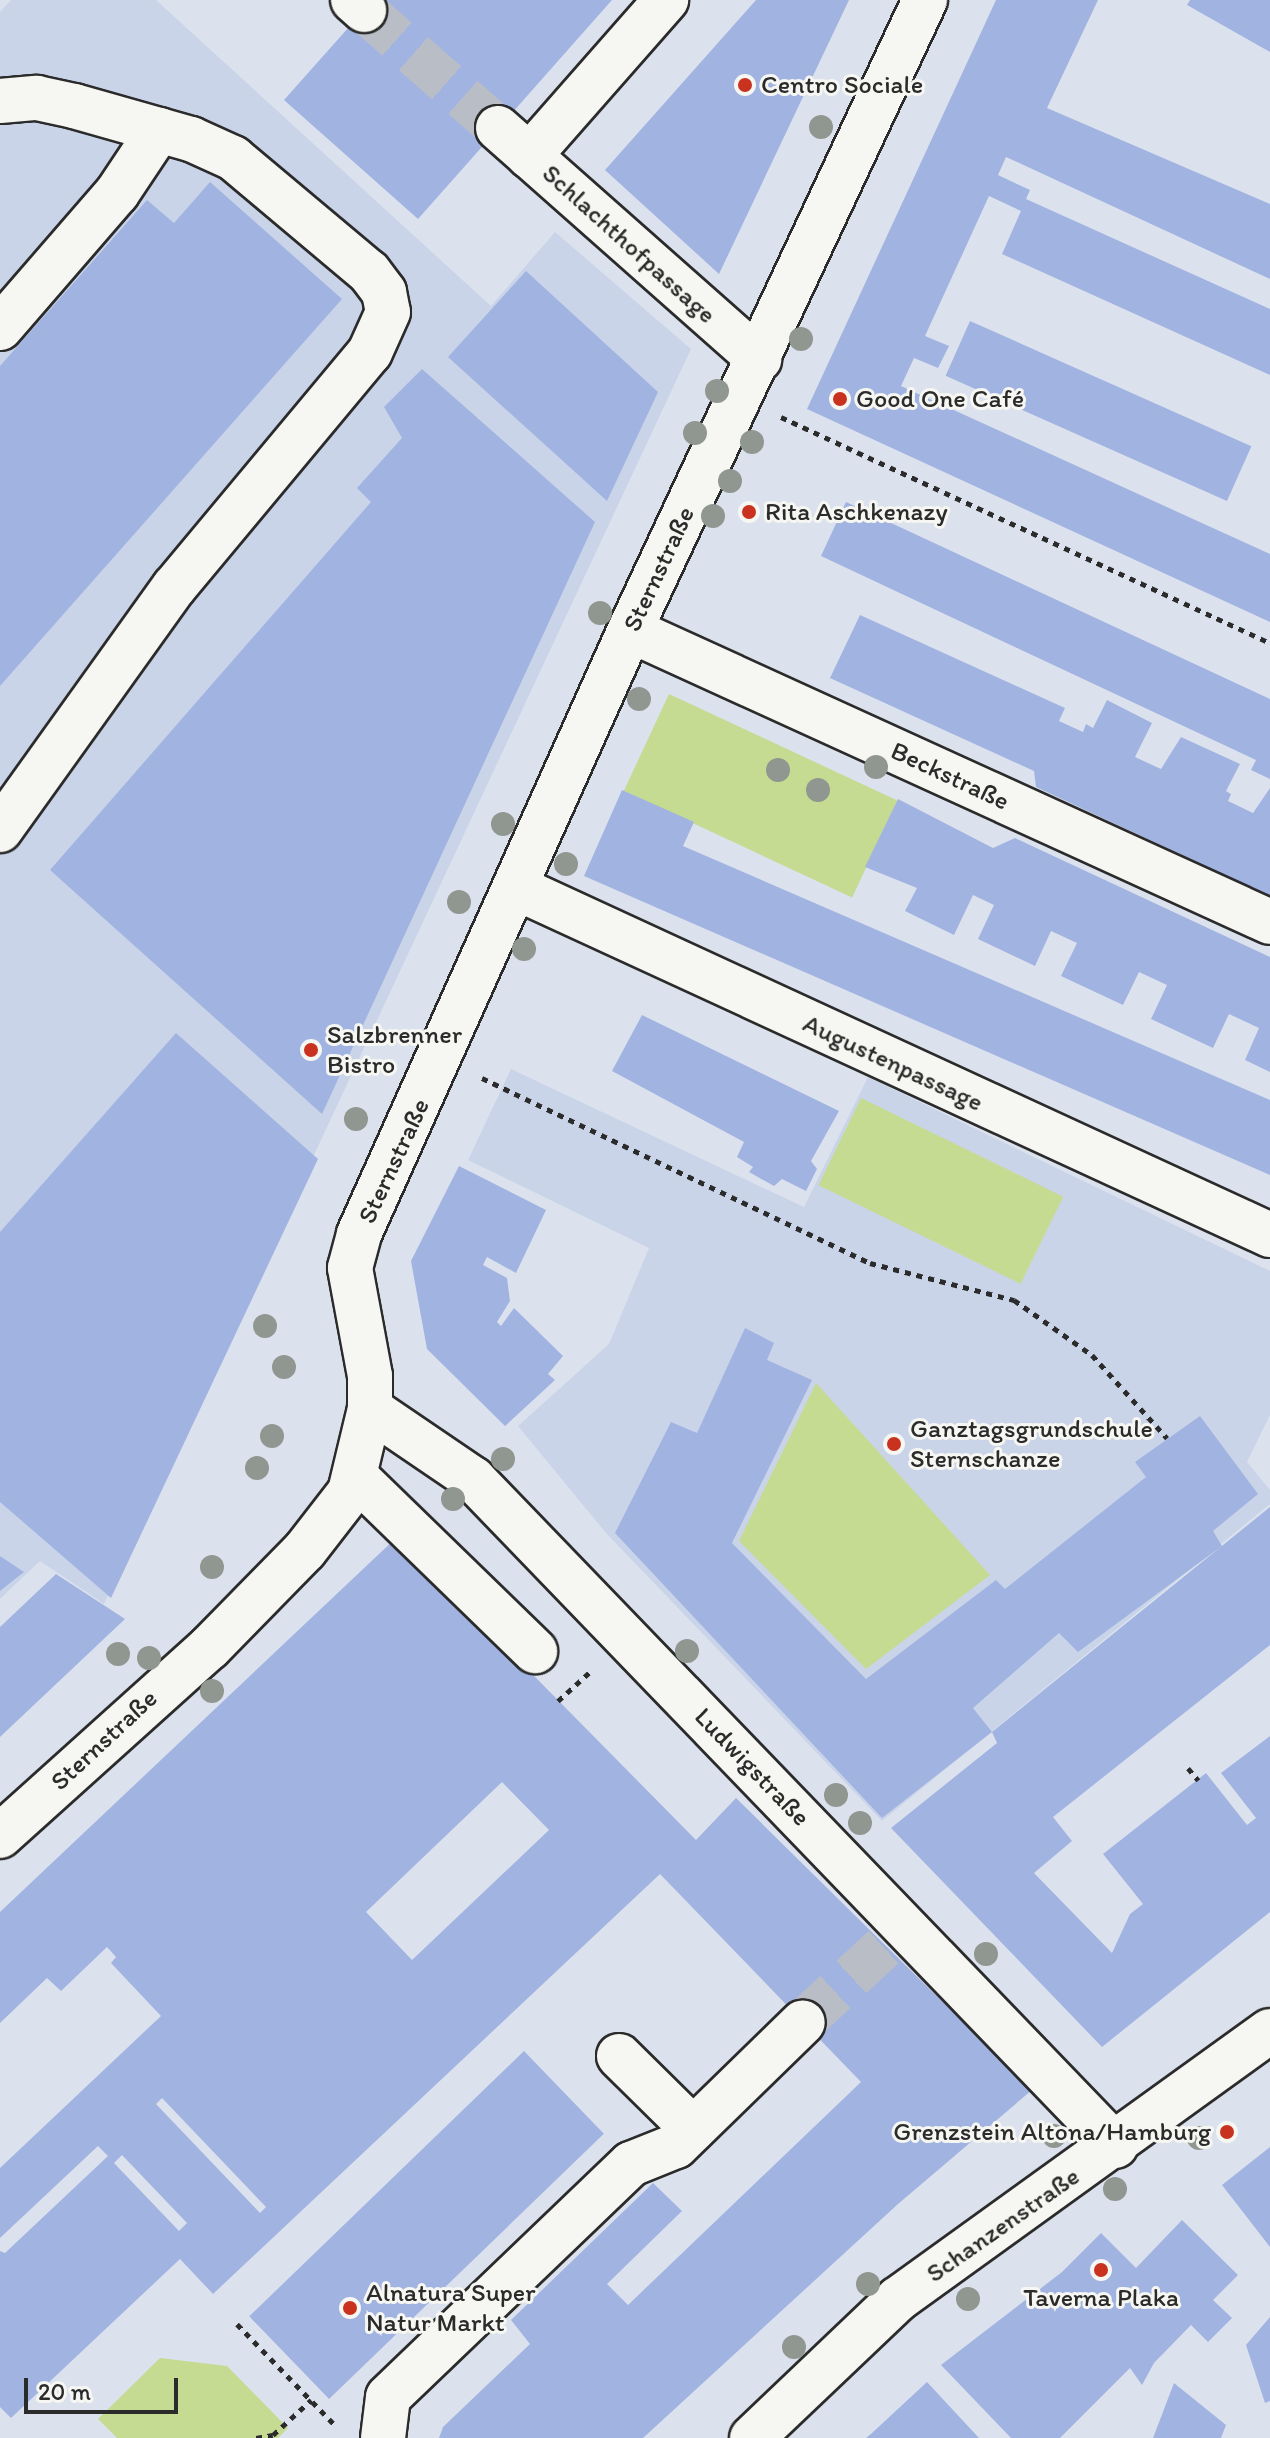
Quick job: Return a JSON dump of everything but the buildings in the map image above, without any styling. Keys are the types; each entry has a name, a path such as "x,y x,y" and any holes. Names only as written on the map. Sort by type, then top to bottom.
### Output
{"street":[{"name":"Schlachthofpassage","path":"666,0 514,142 759,359"},
{"name":"Sternstraße","path":"0,1836 209,1648 315,1539 356,1477 370,1409 370,1376 350,1268 352,1252 441,1059 630,630 925,0"},
{"path":"0,101 37,98 159,130 233,158 265,179 369,272 384,292 385,321 370,352 174,587 0,830"},
{"path":"0,328 117,193 159,130"},
{"name":"Beckstraße","path":"630,630 1270,922"},
{"name":"Augustenpassage","path":"517,888 1270,1235"},
{"name":"Ludwigstraße","path":"370,1409 473,1479 896,1934 1116,2146"},
{"path":"356,1477 535,1651"},
{"path":"383,2438 388,2397 631,2164 676,2146 803,2022"},
{"name":"Schanzenstraße","path":"752,2438 898,2299 1116,2146 1270,2031"},
{"path":"619,2056 693,2129"}],"path":[{"path":"740,398 1270,643"},
{"path":"441,1059 870,1263 1014,1300 1092,1355 1167,1438"},
{"path":"1188,1768 1198,1780"},
{"path":"237,2324 338,2429"},
{"path":"256,2438 273,2435 311,2400"}],"shaded area":[{"path":"11,0 156,0 491,306 555,232 691,349 104,1604 40,1561 0,1599 0,12"},
{"name":"Ganztagsgrundschule Sternschanze","path":"511,1069 804,1207 868,1077 1270,1271 1270,1415 1247,1462 1270,1490 1270,1504 882,1821 606,1533 518,1426 609,1344 649,1248 468,1160"}],"green space":[{"path":"669,694 897,800 852,897 624,791"},
{"path":"861,1098 1063,1197 1021,1284 818,1185"},
{"path":"816,1383 990,1575 866,1669 739,1541"},
{"path":"160,2358 227,2366 288,2428 278,2438 117,2438 98,2419"}],"tunnel":[{"path":"364,10 498,128"},
{"path":"803,2022 887,1944"}],"place":[{"name":"Centro Sociale","path":"745,85"},
{"name":"Good One Café","path":"840,399"},
{"name":"Rita Aschkenazy","path":"749,512"},
{"name":"Salzbrenner Bistro","path":"311,1050"},
{"name":"Ganztagsgrundschule Sternschanze","path":"894,1444"},
{"name":"Grenzstein Altona/Hamburg","path":"1227,2132"},
{"name":"Taverna Plaka","path":"1101,2270"},
{"name":"Alnatura Super Natur Markt","path":"350,2308"}]}
